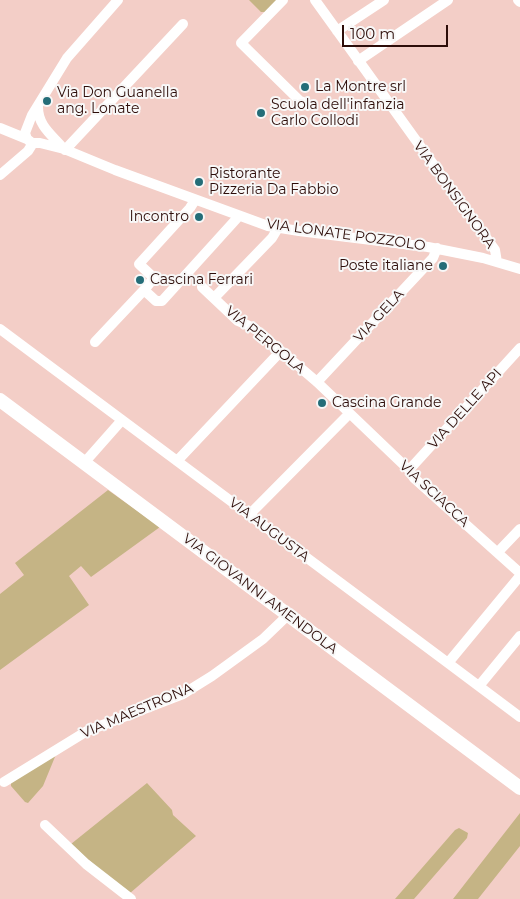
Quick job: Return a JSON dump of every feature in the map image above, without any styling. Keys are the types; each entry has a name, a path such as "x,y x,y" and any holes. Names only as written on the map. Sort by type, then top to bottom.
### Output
{"main road":[{"name":"VIA GIOVANNI AMENDOLA","path":"0,400 520,788"}],"street":[{"path":"33,142 25,133 32,115 70,53 118,0"},
{"path":"282,0 241,43 299,100 306,103"},
{"name":"VIA BONSIGNORA","path":"314,0 495,250 497,262"},
{"path":"337,32 384,0"},
{"path":"358,61 448,0"},
{"path":"0,127 28,127 34,123 43,127 65,150 183,24"},
{"path":"0,175 28,151 33,142 45,138 38,115 38,107"},
{"name":"VIA LONATE POZZOLO","path":"0,127 33,142 65,150 195,200 278,228 437,248 520,269"},
{"path":"95,342 154,278 139,264 190,208 195,200"},
{"path":"144,290 156,301 160,302 239,216"},
{"path":"214,298 272,238 278,228"},
{"name":"VIA GELA","path":"317,382 433,258 437,248"},
{"name":"VIA PERGOLA","path":"202,287 238,321 254,328 317,382 349,414"},
{"name":"VIA AUGUSTA","path":"0,329 520,717"},
{"name":"VIA DELLE API","path":"409,470 520,348"},
{"path":"177,461 280,352"},
{"path":"249,515 349,414"},
{"name":"VIA SCIACCA","path":"349,414 409,470 414,478 498,552 520,574"},
{"path":"84,463 122,420"},
{"path":"498,552 520,530"},
{"path":"448,663 520,574"},
{"name":"VIA MAESTRONA","path":"4,782 87,731 180,696 263,640 288,615"},
{"path":"479,686 520,636"},
{"path":"45,825 86,864 131,899"}],"shaded area":[{"path":"249,0 278,0 267,12 261,12"},
{"path":"108,490 160,527 91,577 81,566 69,576 89,605 0,670 0,594 24,575 15,563"},
{"path":"57,752 43,786 28,803 25,802 11,786 11,783"},
{"path":"147,783 172,810 173,815 196,836 129,894 115,884 71,844"},
{"path":"520,813 520,846 478,899 453,899"},
{"path":"459,828 468,833 467,838 414,899 395,899 455,830"}],"place":[{"name":"La Montre srl","path":"305,87"},
{"name":"Via Don Guanella ang. Lonate","path":"47,101"},
{"name":"Scuola dell'infanzia Carlo Collodi","path":"261,113"},
{"name":"Ristorante Pizzeria Da Fabbio","path":"199,182"},
{"name":"Incontro","path":"199,217"},
{"name":"Poste italiane","path":"443,266"},
{"name":"Cascina Ferrari","path":"140,280"},
{"name":"Cascina Grande","path":"322,403"}]}
